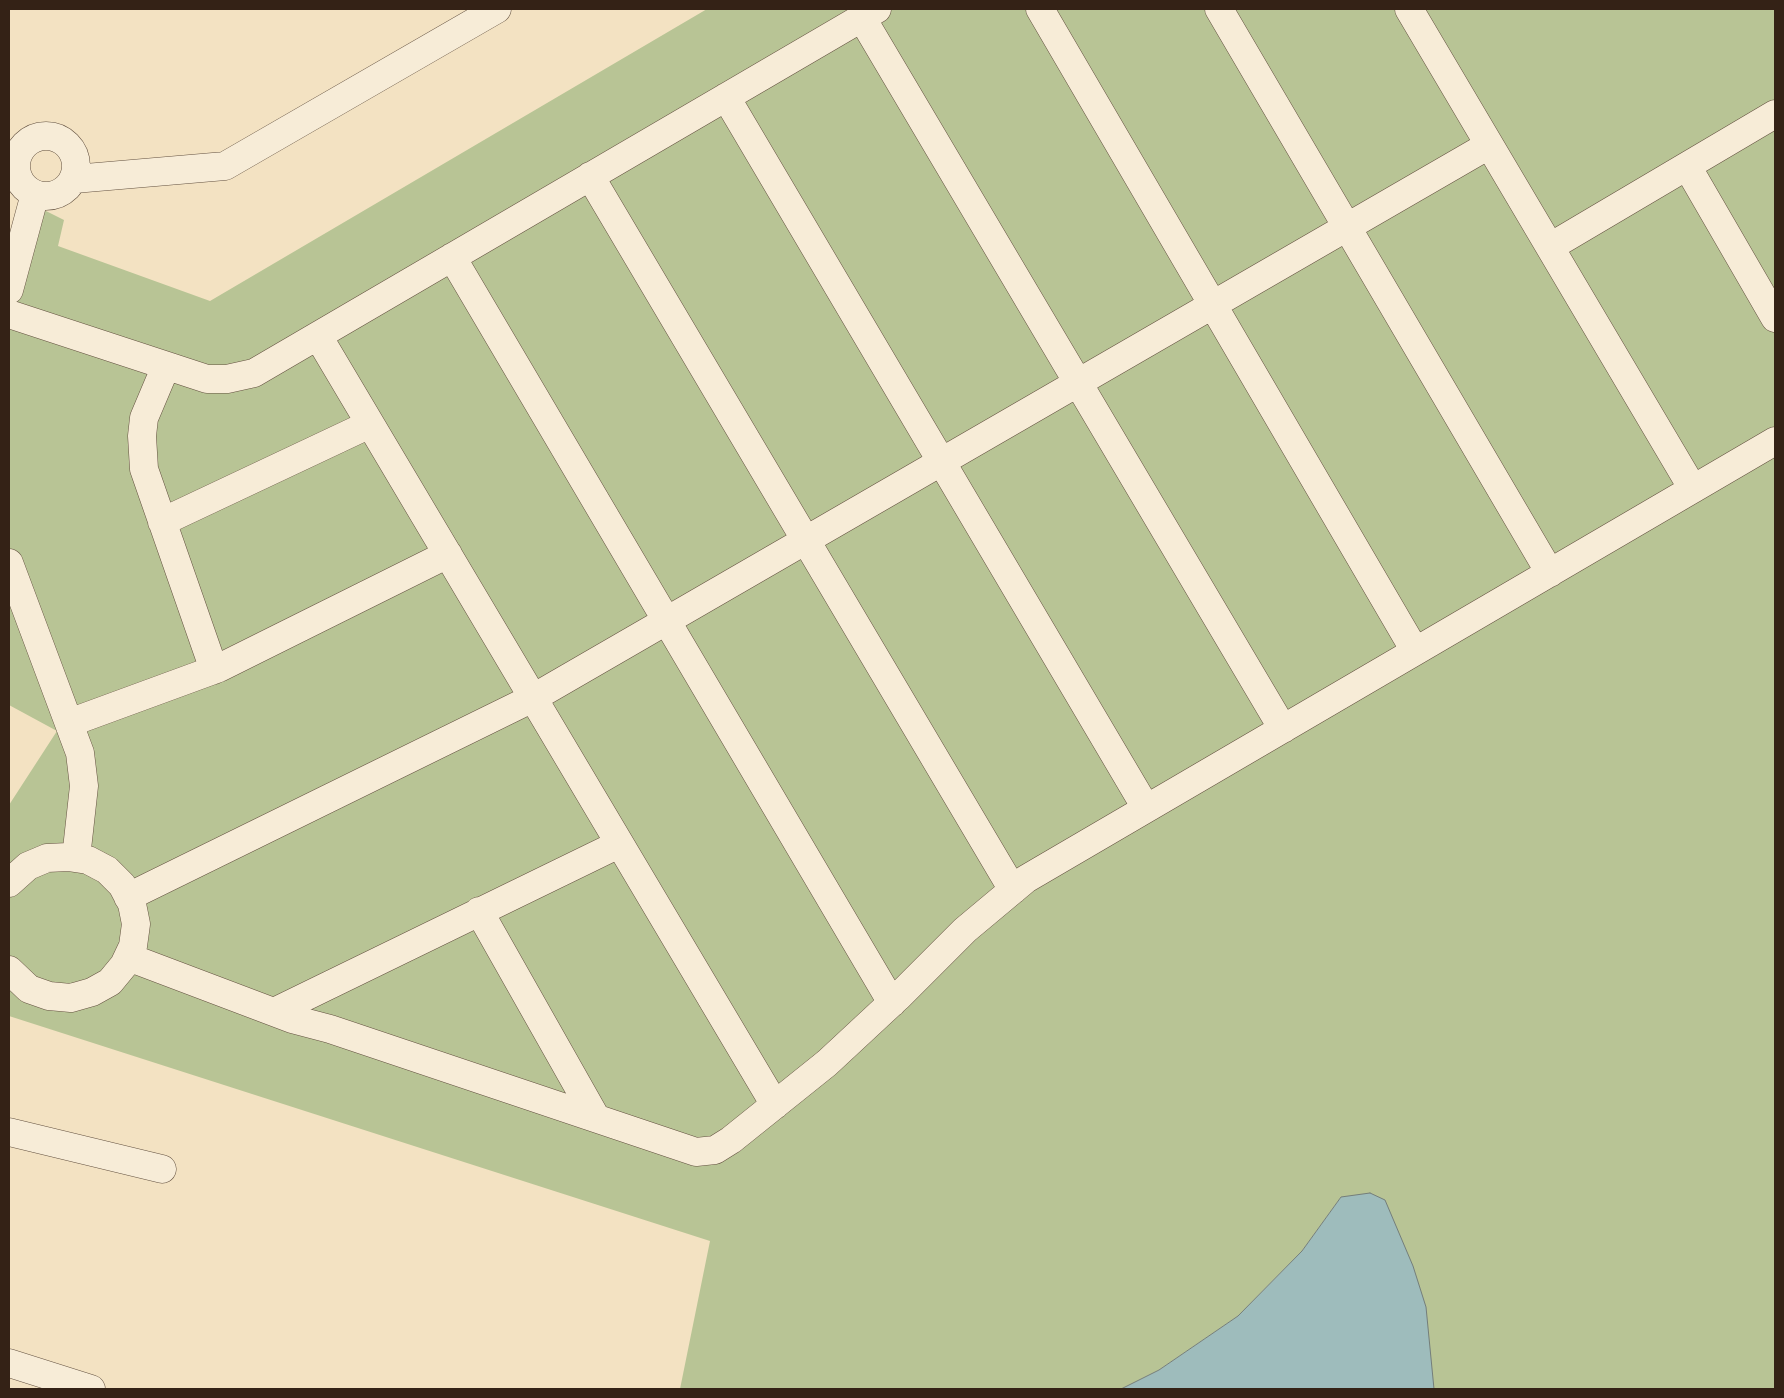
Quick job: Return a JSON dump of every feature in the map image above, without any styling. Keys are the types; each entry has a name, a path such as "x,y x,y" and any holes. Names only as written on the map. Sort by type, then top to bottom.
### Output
{"street":[{"path":"74,178 225,166 497,9"},
{"path":"1040,9 1415,651"},
{"path":"1218,9 1550,573"},
{"path":"1409,9 1693,489"},
{"path":"9,314 207,380 227,380 254,373 870,13 1078,383 1283,729"},
{"path":"726,97 1146,808"},
{"path":"1550,247 1775,114"},
{"path":"35,137 55,137 64,142 73,154 76,169 74,178 68,187 60,193 50,196 35,194 23,187 12,165 20,149 27,142 35,137"},
{"path":"128,897 533,698 1488,145"},
{"path":"1686,166 1775,318"},
{"path":"590,176 1012,890"},
{"path":"9,290 35,194"},
{"path":"452,257 892,1003"},
{"path":"318,336 774,1105"},
{"path":"166,366 144,418 142,436 144,469 214,670"},
{"path":"162,522 370,424"},
{"path":"128,957 274,1012 696,1152 715,1150 827,1063 892,1003 965,930 1026,879 1775,441"},
{"path":"69,723 214,670 448,554"},
{"path":"9,563 80,753 84,776 76,858"},
{"path":"274,1012 619,844"},
{"path":"9,883 28,866 47,858 88,860 107,870 122,885 128,897 136,924 133,946 124,965 110,982 92,992 71,998 49,996 29,989 9,970"},
{"path":"479,911 596,1118"},
{"path":"9,1132 162,1169"},
{"path":"9,1363 92,1389"}],"green space":[{"path":"707,9 1775,9 1775,1389 1434,1389 1341,1197 1302,1251 1238,1316 1159,1370 1121,1389 680,1389 710,1241 9,1016 9,805 57,731 9,705 9,321 38,207 64,220 58,246 210,301"}],"water":[{"path":"1370,1193 1385,1200 1413,1266 1426,1307 1434,1389 1121,1389 1159,1370 1238,1316 1302,1251 1341,1197"}]}
